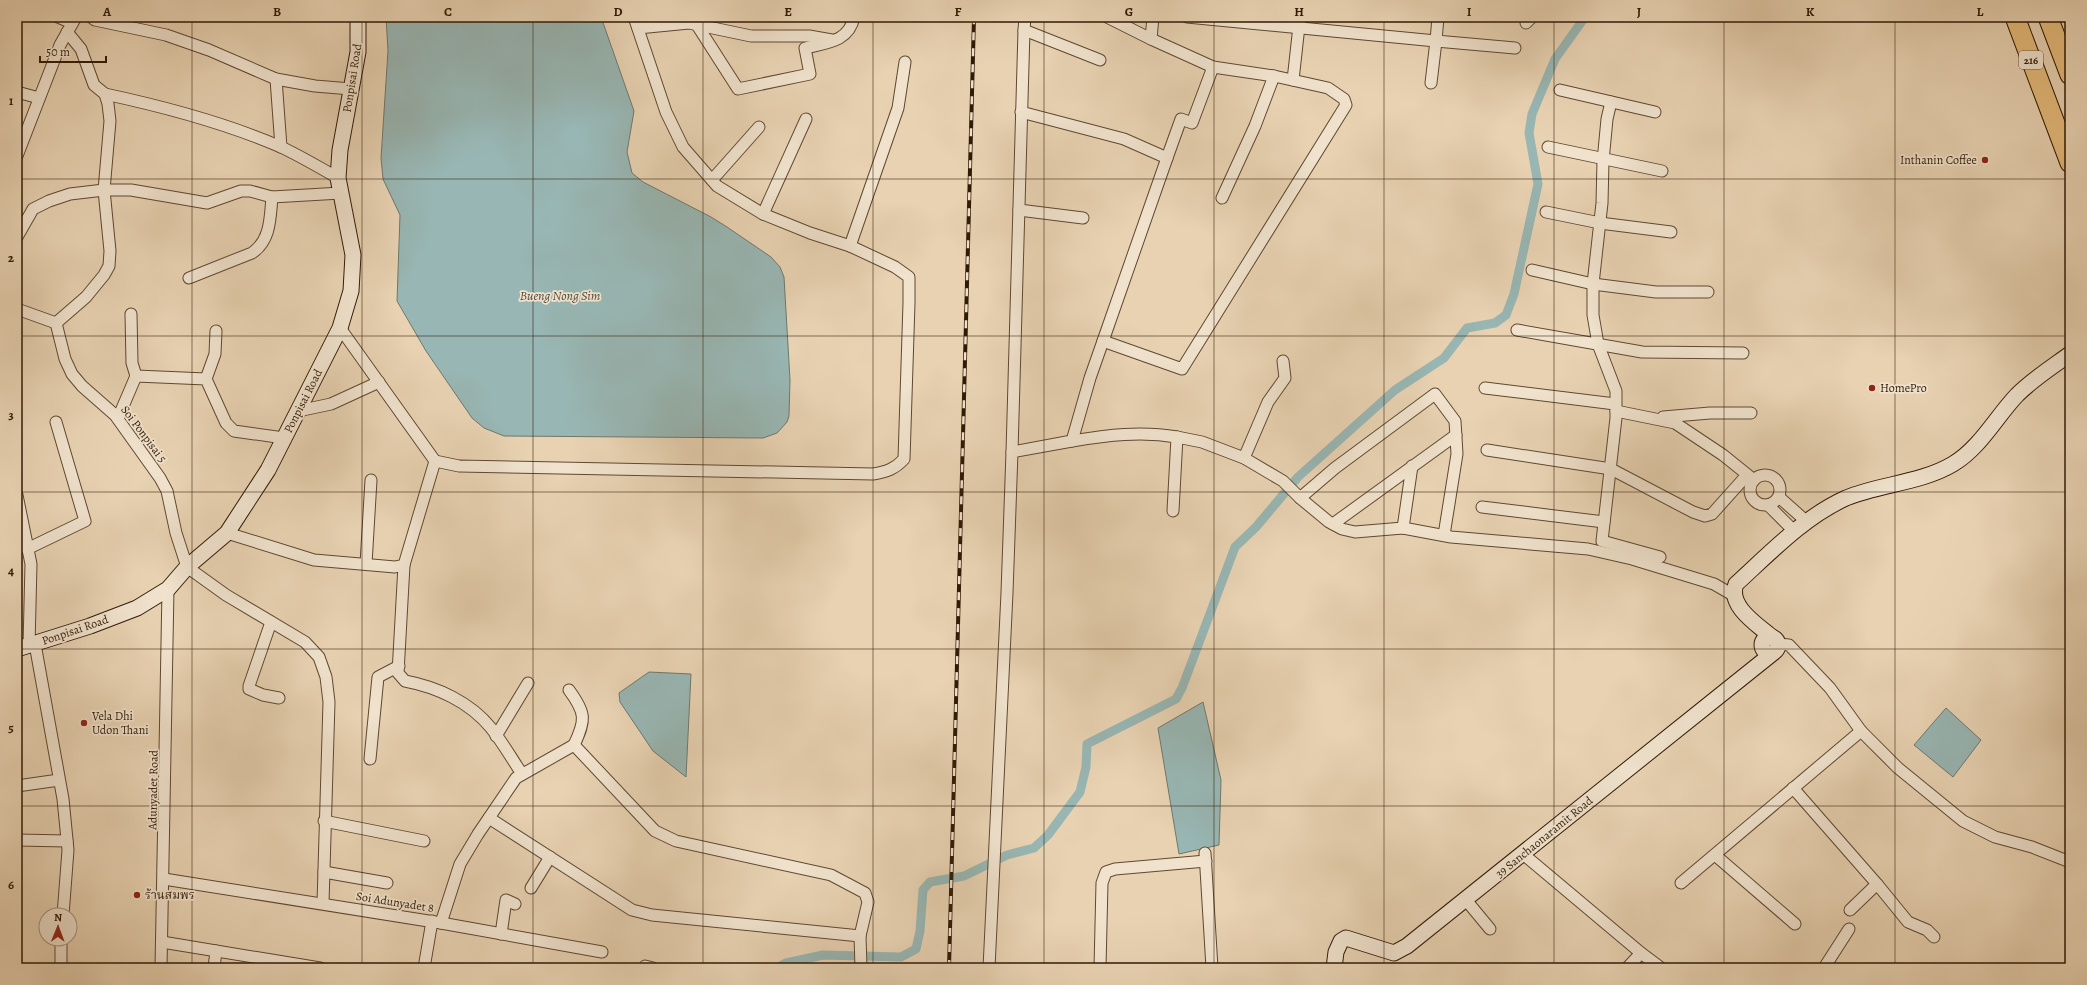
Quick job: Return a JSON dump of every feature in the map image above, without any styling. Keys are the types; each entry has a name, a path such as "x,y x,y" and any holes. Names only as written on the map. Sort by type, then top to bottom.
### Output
{"highway":[{"name":"216","path":"2015,17 2070,163"},
{"name":"216","path":"2048,17 2070,75"}],"main road":[{"name":"Ponpisai Road","path":"27,646 137,608 168,589 187,567 227,533 268,470 340,328 351,291 353,255 338,178 340,150 358,52 358,17"},
{"path":"1770,645 1756,624 1736,603 1733,595 1736,584 1795,532 1822,511 1847,498 1890,484 1925,476 1954,463 1981,439 2018,394 2070,354"},
{"name":"39 Sanchaonaramit Road","path":"1334,968 1336,952 1341,941 1346,938 1394,953 1407,946 1758,666 1770,645"}],"street":[{"path":"58,17 72,24 94,85 104,94 144,103 243,133 281,147 338,178"},
{"path":"91,17 95,20 166,34 209,50 276,79 315,86 351,89"},
{"path":"340,328 435,462 475,466 865,474 886,473 898,466 904,459 910,303 908,277 895,267 850,246 810,233 762,214 717,186 683,147 666,112 634,17"},
{"path":"693,22 738,89 810,74 805,48 837,41 848,32 853,25 854,17"},
{"path":"989,968 992,880 996,845 1012,452 1025,17"},
{"path":"1103,341 1182,369 1346,105 1344,99 1328,88 1274,76 1213,67 1107,17"},
{"path":"1151,39 1153,17"},
{"path":"1187,17 1300,22 1436,41 1515,48"},
{"path":"1431,83 1438,17"},
{"path":"638,28 693,22 750,36 809,36 837,41"},
{"path":"1293,80 1300,22"},
{"path":"17,156 39,98 72,24"},
{"path":"1024,30 1100,60"},
{"path":"850,246 898,108 905,62"},
{"path":"1072,441 1090,378 1181,119 1192,123 1213,67"},
{"path":"1222,198 1255,126 1274,76"},
{"path":"276,79 281,147"},
{"path":"1560,90 1655,112"},
{"path":"17,92 39,98"},
{"path":"17,309 56,323 86,297 104,275 109,266 110,251 104,190 110,121 104,94"},
{"path":"1611,102 1607,119 1603,158 1600,223 1593,284 1593,315 1598,344 1616,391 1611,469 1602,541 1660,557"},
{"path":"1022,112 1124,139 1167,158"},
{"path":"762,214 806,119"},
{"path":"712,180 758,127"},
{"path":"1548,147 1662,171"},
{"path":"17,237 33,209 49,201 70,194 104,190 131,190 207,203 241,191 250,190 272,197 341,194"},
{"path":"189,278 252,253 259,248 265,240 268,231 272,197"},
{"path":"1019,210 1083,218"},
{"path":"1546,212 1600,223 1671,232"},
{"path":"1532,270 1593,284 1656,292 1708,292"},
{"path":"118,418 136,376 132,364 131,314"},
{"name":"Soi Ponpisai 5","path":"56,323 65,359 72,374 82,386 118,418 160,478 166,491 176,533 187,567"},
{"path":"1517,330 1642,352 1743,354"},
{"path":"216,331 215,354 206,379 226,423 234,431 284,438"},
{"path":"1244,458 1268,402 1285,378 1283,362"},
{"path":"136,376 206,379"},
{"path":"298,411 330,404 379,382"},
{"path":"1485,388 1616,408 1675,423 1723,455 1750,477"},
{"path":"1298,496 1436,394 1455,421 1456,435 1457,454 1444,535"},
{"path":"1652,418 1710,413 1751,413"},
{"path":"27,549 85,521 56,422"},
{"path":"1012,452 1122,434 1158,434 1177,437 1202,442 1244,458 1287,484 1298,496 1333,524 1342,529 1355,532 1403,528 1444,535 1588,550 1632,559 1714,584 1733,595"},
{"path":"1333,524 1456,435"},
{"path":"1173,511 1177,437"},
{"path":"1487,450 1611,469 1693,512 1705,516 1712,514 1750,477 1766,475 1774,478 1779,485 1778,497 1768,505"},
{"path":"435,462 404,565 398,673 404,681 425,685 443,692 470,708 491,728 522,774"},
{"path":"1403,528 1412,466"},
{"path":"1750,477 1752,497 1759,504 1768,505 1795,532"},
{"path":"366,564 371,480"},
{"path":"17,495 31,564 27,646 60,780 67,841 63,907"},
{"path":"1778,497 1807,522"},
{"path":"1482,506 1604,522"},
{"path":"227,533 314,560 394,567 404,565"},
{"path":"187,567 226,595 305,642 319,657 326,677 329,702 322,903"},
{"name":"Adunyadet Road","path":"161,968 164,879 168,589"},
{"path":"271,622 249,689 257,693 279,698"},
{"path":"1770,645 1789,645 1830,688 1861,731 1898,768 1963,821 1995,837 2032,847 2070,862"},
{"path":"370,759 378,677 399,666"},
{"path":"496,736 528,683"},
{"path":"569,690 580,706 584,718 582,728 574,745 655,831 676,841 831,875 865,893 868,902 860,942 861,965"},
{"path":"1681,883 1861,731"},
{"name":"Soi Adunyadet 8","path":"164,879 436,922 460,864 516,778 574,745"},
{"path":"17,786 60,780"},
{"path":"1793,788 1878,884 1908,922 1923,928 1934,937"},
{"path":"489,818 632,910 652,915 860,942"},
{"path":"324,821 424,841"},
{"path":"17,840 67,841"},
{"path":"1524,854 1641,953 1661,968"},
{"path":"1714,855 1795,924"},
{"path":"531,888 550,857"},
{"path":"1100,968 1102,883 1106,872 1123,868 1206,857 1212,968"},
{"path":"324,872 387,883"},
{"path":"1850,910 1878,884"},
{"path":"501,934 506,900 515,904"},
{"path":"1466,900 1490,929"},
{"path":"424,968 436,922 602,952"},
{"path":"1824,968 1849,929"},
{"path":"162,942 320,968"},
{"path":"61,947 61,968"},
{"path":"214,968 216,951"},
{"path":"1626,968 1641,953"},
{"path":"645,968 645,966 653,968"}],"water":[{"name":"Bueng Nong Sim","path":"386,17 601,17 634,111 627,152 632,173 643,182 711,217 727,227 771,257 780,267 784,277 790,380 789,416 787,422 777,433 763,438 504,436 484,428 472,418 426,351 397,301 400,215 383,179 381,158 388,51"},
{"path":"649,672 691,674 686,777 653,751 620,702 619,693"},
{"path":"1203,702 1221,780 1219,845 1179,854 1158,728"},
{"path":"1946,708 1981,740 1953,777 1914,745"}],"waterway":[{"path":"777,968 786,963 823,955 901,957 916,949 920,931 923,890 930,882 964,876 1007,855 1034,848 1048,835 1080,792 1086,767 1087,744 1176,699 1182,688 1235,547 1256,527 1298,477 1395,390 1444,358 1467,328 1495,323 1506,315 1514,294 1538,184 1529,133 1532,114 1555,59 1585,17"}],"railway":[{"path":"949,968 974,17"}],"place":[{"name":"Inthanin Coffee","path":"1985,160"},
{"name":"HomePro","path":"1872,388"},
{"name":"Vela Dhi Udon Thani","path":"84,723"},
{"name":"ร้านสมพร","path":"137,895"}]}
